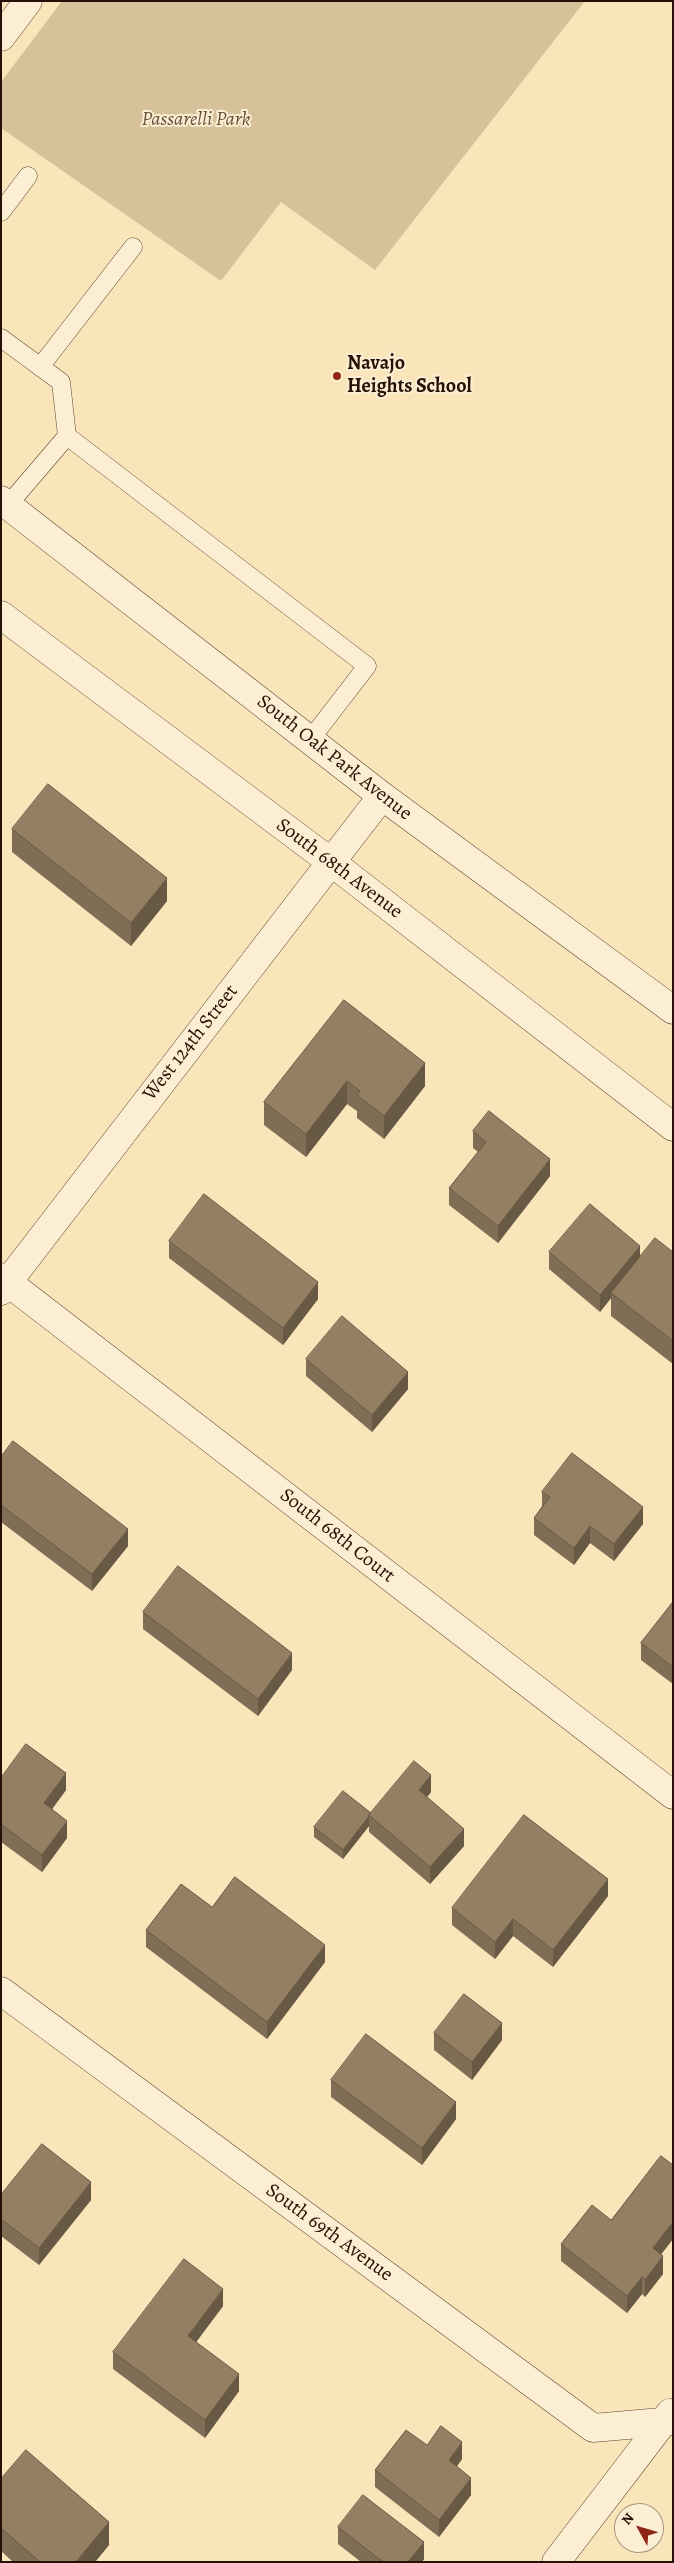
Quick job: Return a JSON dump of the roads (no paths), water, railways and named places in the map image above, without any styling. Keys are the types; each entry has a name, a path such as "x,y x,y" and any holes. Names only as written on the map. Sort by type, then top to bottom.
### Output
{"street":[{"path":"1,37 28,1"},
{"name":"South Oak Park Avenue","path":"4,502 382,796 673,1010"},
{"name":"South 68th Avenue","path":"1,615 331,862 673,1128"},
{"name":"West 124th Street","path":"4,1283 382,796"},
{"name":"South 68th Court","path":"4,1283 673,1795"},
{"name":"South 69th Avenue","path":"1,1991 593,2428 670,2418"},
{"path":"556,2562 670,2418"}],"lane":[{"path":"1,212 28,176"},
{"path":"40,367 133,247"},
{"path":"1,338 60,382 67,436 367,666 310,740"},
{"path":"4,502 67,436"}],"place":[{"name":"Navajo Heights School","path":"337,376"}],"park label":[{"name":"Passarelli Park","path":"196,120"}]}
